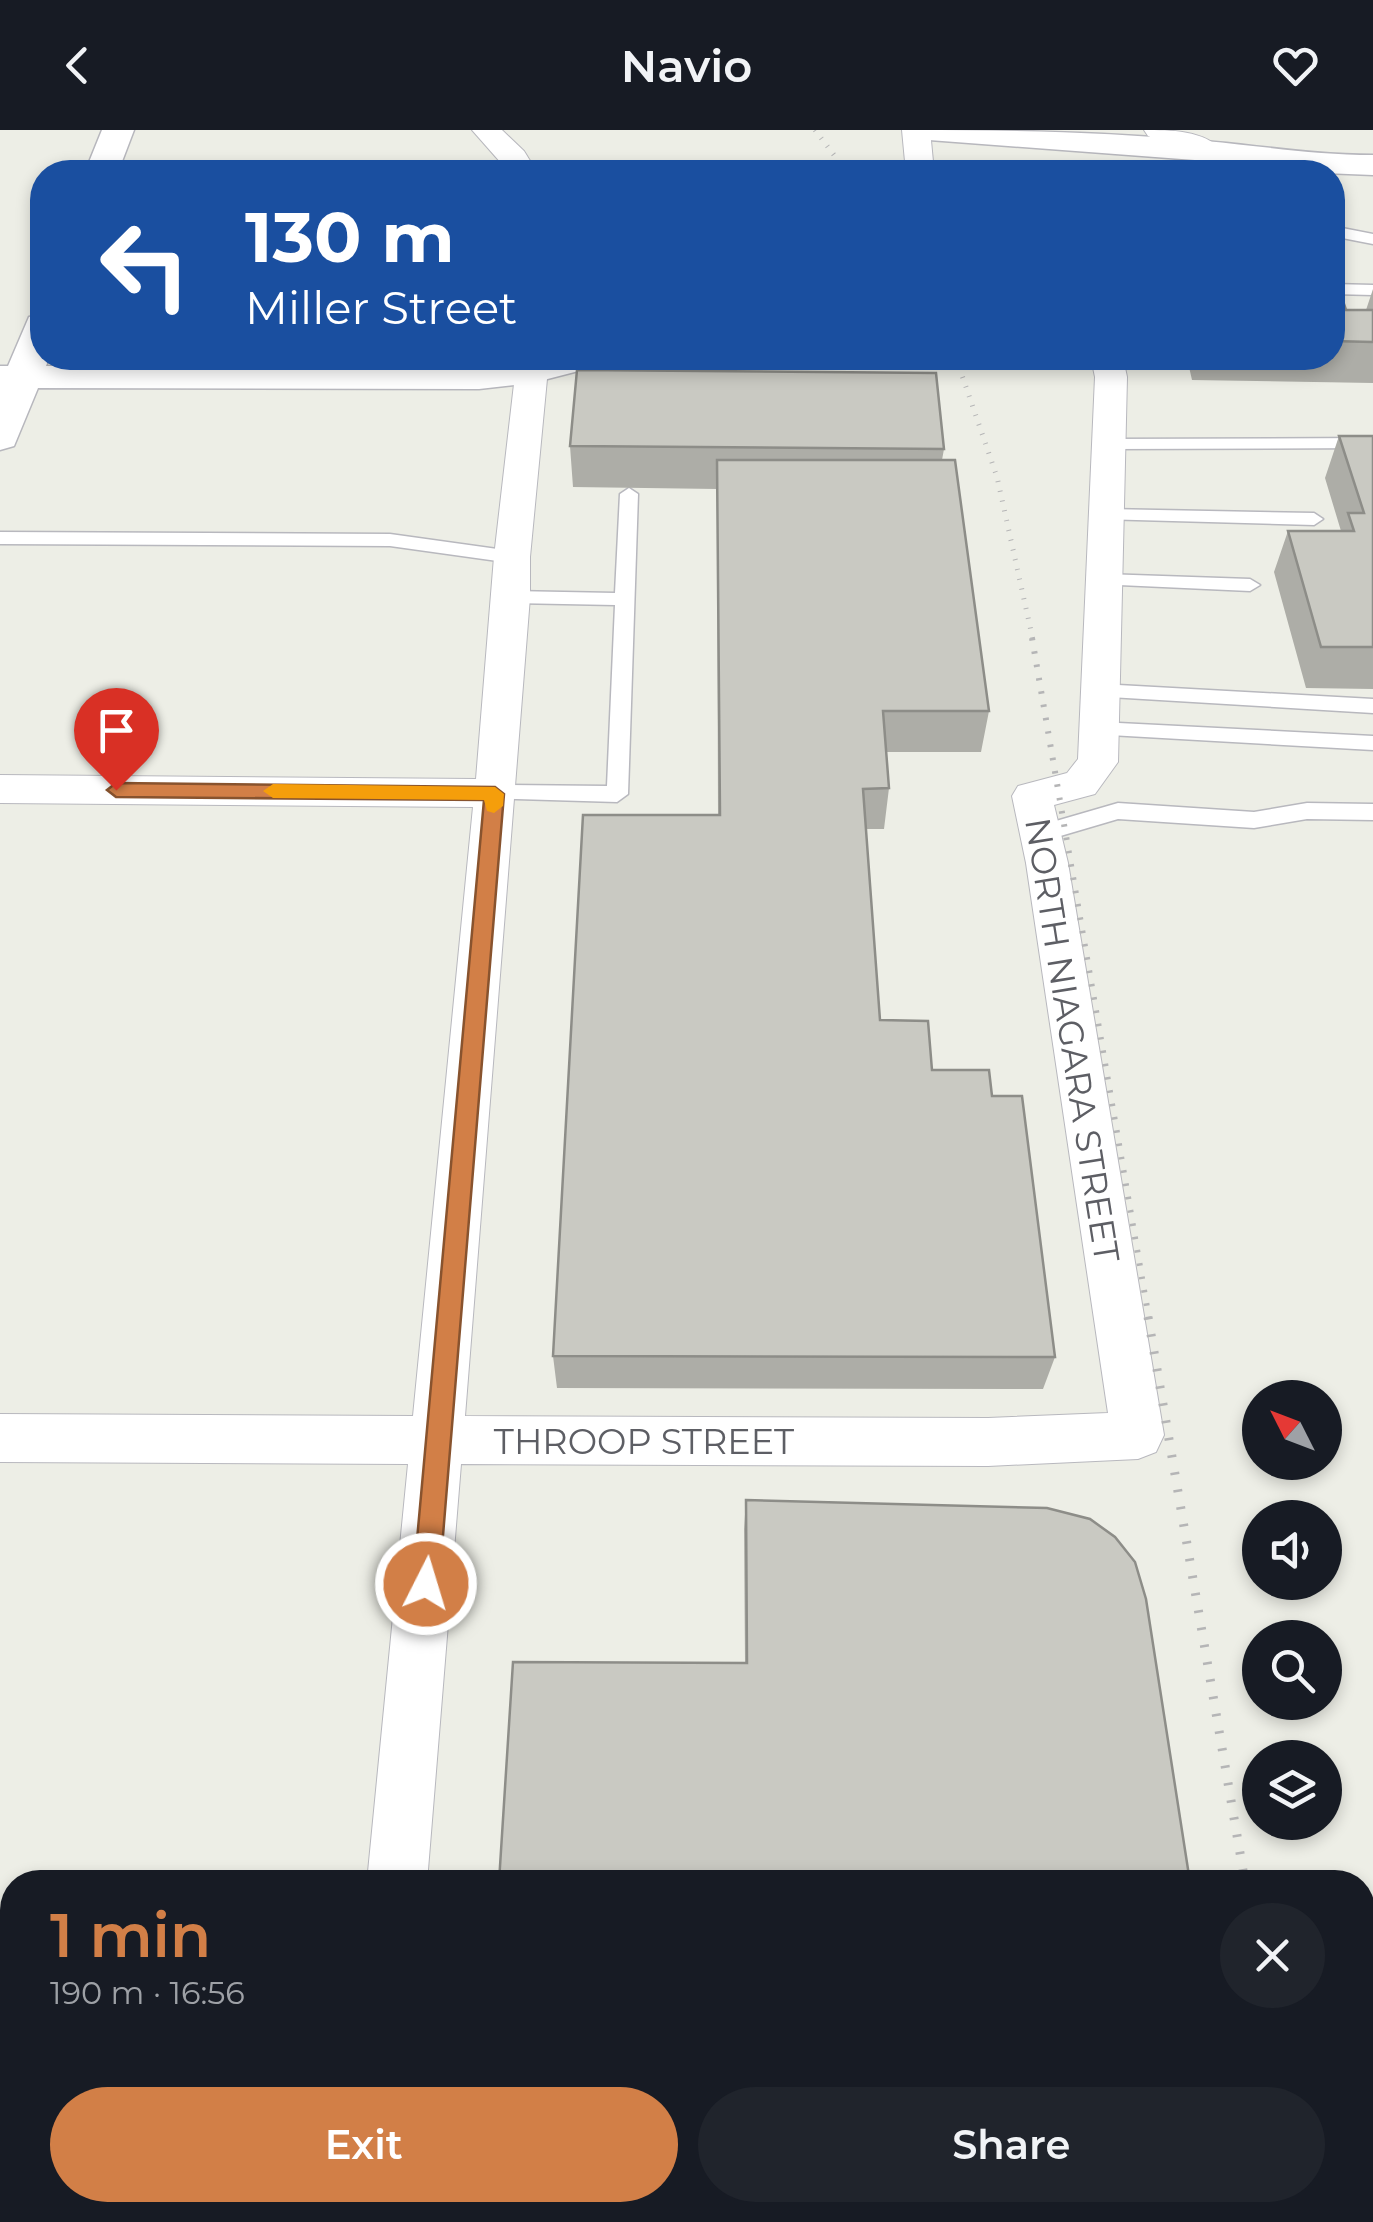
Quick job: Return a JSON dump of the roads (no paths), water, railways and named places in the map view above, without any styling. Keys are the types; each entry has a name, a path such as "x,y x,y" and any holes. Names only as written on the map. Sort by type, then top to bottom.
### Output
{"main road":[{"path":"107,160 118,130"},
{"path":"930,130 1279,160"},
{"path":"1345,165 1373,165"},
{"path":"0,438 11,378 30,346"},
{"path":"11,378 478,378 509,370"}],"street":[{"path":"486,130 516,160"},
{"path":"916,130 919,160"},
{"path":"1158,130 1208,151"},
{"path":"398,1870 439,1443 512,597 512,557 532,370"},
{"name":"NORTH NIAGARA STREET","path":"988,1442 1138,1435 1032,796 1081,784 1098,762 1110,370"},
{"path":"0,788 495,794"},
{"name":"THROOP STREET","path":"0,1438 439,1443 988,1442"}],"lane":[{"path":"1345,233 1373,239"},
{"path":"1345,289 1373,290"},
{"path":"1109,444 1373,443"},
{"path":"495,794 617,794 629,494"},
{"path":"1107,515 1314,519"},
{"path":"0,538 390,540 512,557"},
{"path":"1104,580 1250,585"},
{"path":"512,597 624,599"},
{"path":"1100,710 1373,706"},
{"path":"1100,710 1373,743"},
{"path":"1040,834 1118,811 1254,820 1307,811 1373,812"}],"railway":[{"path":"815,130 838,160"},
{"path":"960,370 997,477 1033,640"},
{"path":"1032,638 1149,1319"},
{"path":"1148,1317 1243,1870"}]}
